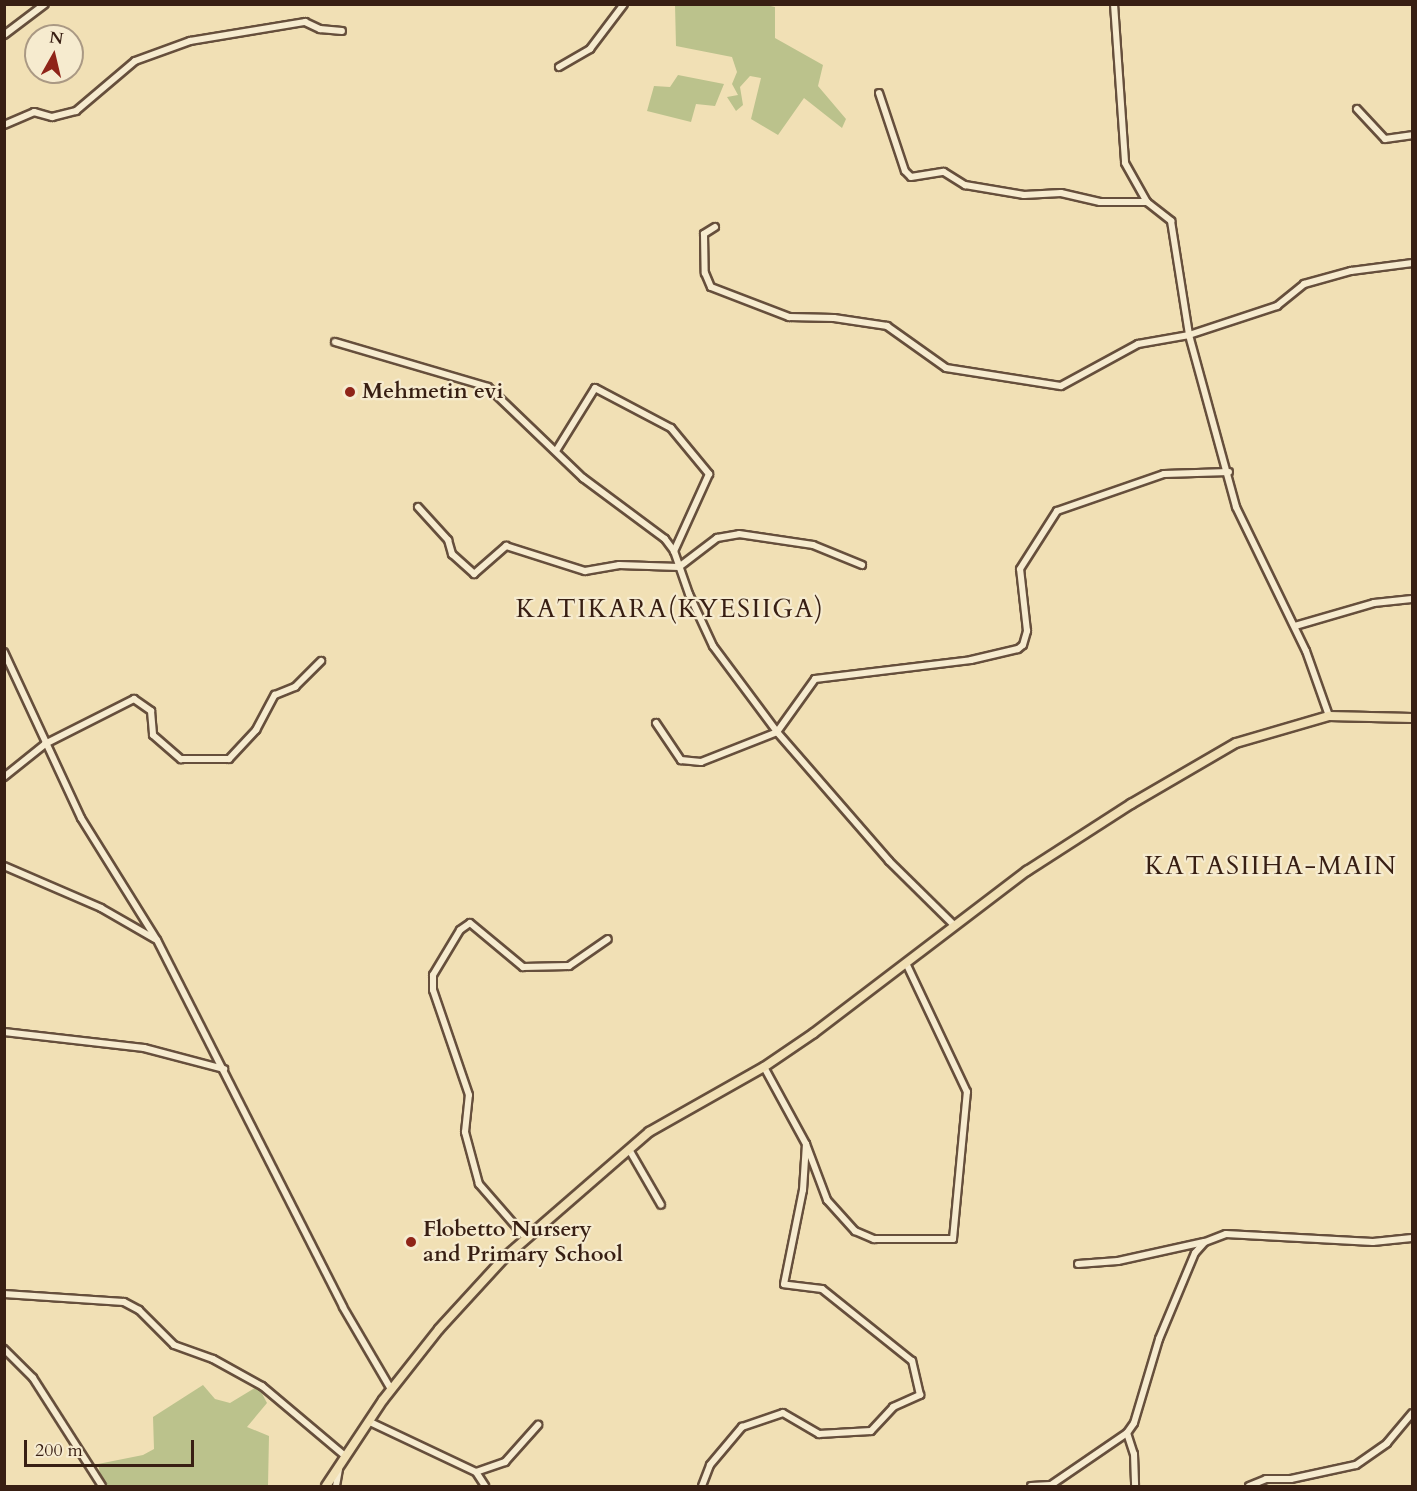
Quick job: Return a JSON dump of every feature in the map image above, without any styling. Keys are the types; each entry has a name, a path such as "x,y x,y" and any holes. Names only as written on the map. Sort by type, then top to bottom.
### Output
{"main road":[{"path":"326,1486 391,1389 439,1329 526,1238 650,1132 764,1066 906,963 1036,864 1227,749 1292,724 1329,716 1413,718"}],"street":[{"path":"4,35 45,4"},
{"path":"559,67 590,49 624,4"},
{"path":"1114,4 1123,151 1147,202 1170,221 1189,334 1205,401 1229,471 1236,507 1295,626 1329,716"},
{"path":"4,125 34,112 52,117 76,111 135,61 190,41 306,22 320,29 342,31"},
{"path":"879,93 905,171 911,177 944,172 965,185 1024,195 1061,193 1100,202 1147,202"},
{"path":"1356,109 1385,139 1413,135"},
{"path":"715,227 705,234 705,273 711,286 789,317 834,318 887,326 937,364 957,371 1064,386 1138,344 1189,334 1277,306 1304,284 1351,271 1413,263"},
{"path":"335,342 488,387 583,478 665,539 675,551 713,646 777,732 889,861 954,925"},
{"path":"556,452 595,388 670,428 709,474 675,551"},
{"path":"656,723 681,760 701,762 777,732 815,679 971,660 1023,645 1027,631 1020,569 1057,511 1164,474 1229,471"},
{"path":"418,507 448,540 452,554 471,574 506,546 585,571 619,565 680,567 717,538 739,534 813,545 862,565"},
{"path":"1295,626 1374,603 1413,599"},
{"path":"4,652 81,818 158,940 343,1307 391,1389"},
{"path":"4,777 45,744 134,699 151,711 153,735 181,759 229,759 256,730 275,695 295,687 321,661"},
{"path":"4,866 118,916 158,940"},
{"path":"526,1238 479,1187 465,1132 469,1095 433,990 432,975 460,930 470,923 523,967 569,966 608,939"},
{"path":"764,1066 806,1144 827,1200 861,1235 936,1241 955,1236 968,1092 906,963"},
{"path":"4,1032 144,1048 224,1069"},
{"path":"702,1486 710,1465 742,1427 783,1413 819,1434 871,1431 896,1406 920,1395 912,1360 822,1289 784,1284 803,1190 806,1144"},
{"path":"630,1151 661,1205"},
{"path":"1078,1264 1118,1261 1205,1242 1226,1234 1373,1242 1413,1238"},
{"path":"1031,1486 1051,1485 1127,1433 1134,1423 1158,1339 1196,1253 1205,1242"},
{"path":"4,1294 124,1302 139,1310 174,1345 207,1356 262,1386 345,1456"},
{"path":"4,1349 33,1378 102,1486"},
{"path":"1249,1486 1266,1479 1291,1479 1356,1465 1387,1443 1413,1413"},
{"path":"370,1422 476,1472 485,1486"},
{"path":"476,1472 505,1462 538,1425"},
{"path":"1127,1433 1134,1454 1135,1486"},
{"path":"336,1486 339,1466"}],"green space":[{"path":"762,4 775,7 775,38 823,65 818,86 846,119 842,128 804,98 778,135 751,119 761,78 750,76 740,87 743,105 736,111 727,97 738,95 732,84 737,72 732,57 676,46 675,5"},
{"path":"678,75 724,84 715,106 696,104 691,122 647,111 654,86 670,87"},
{"path":"203,1385 215,1399 230,1403 258,1386 267,1403 247,1427 269,1436 268,1486 103,1486 98,1464 143,1455 154,1449 153,1417"}],"place":[{"name":"Mehmetin evi","path":"350,392"},
{"name":"Flobetto Nursery and Primary School","path":"411,1242"}],"district":[{"name":"KATIKARA(KYESIIGA)","path":"670,609"},
{"name":"KATASIIHA-MAIN","path":"1271,866"}]}
